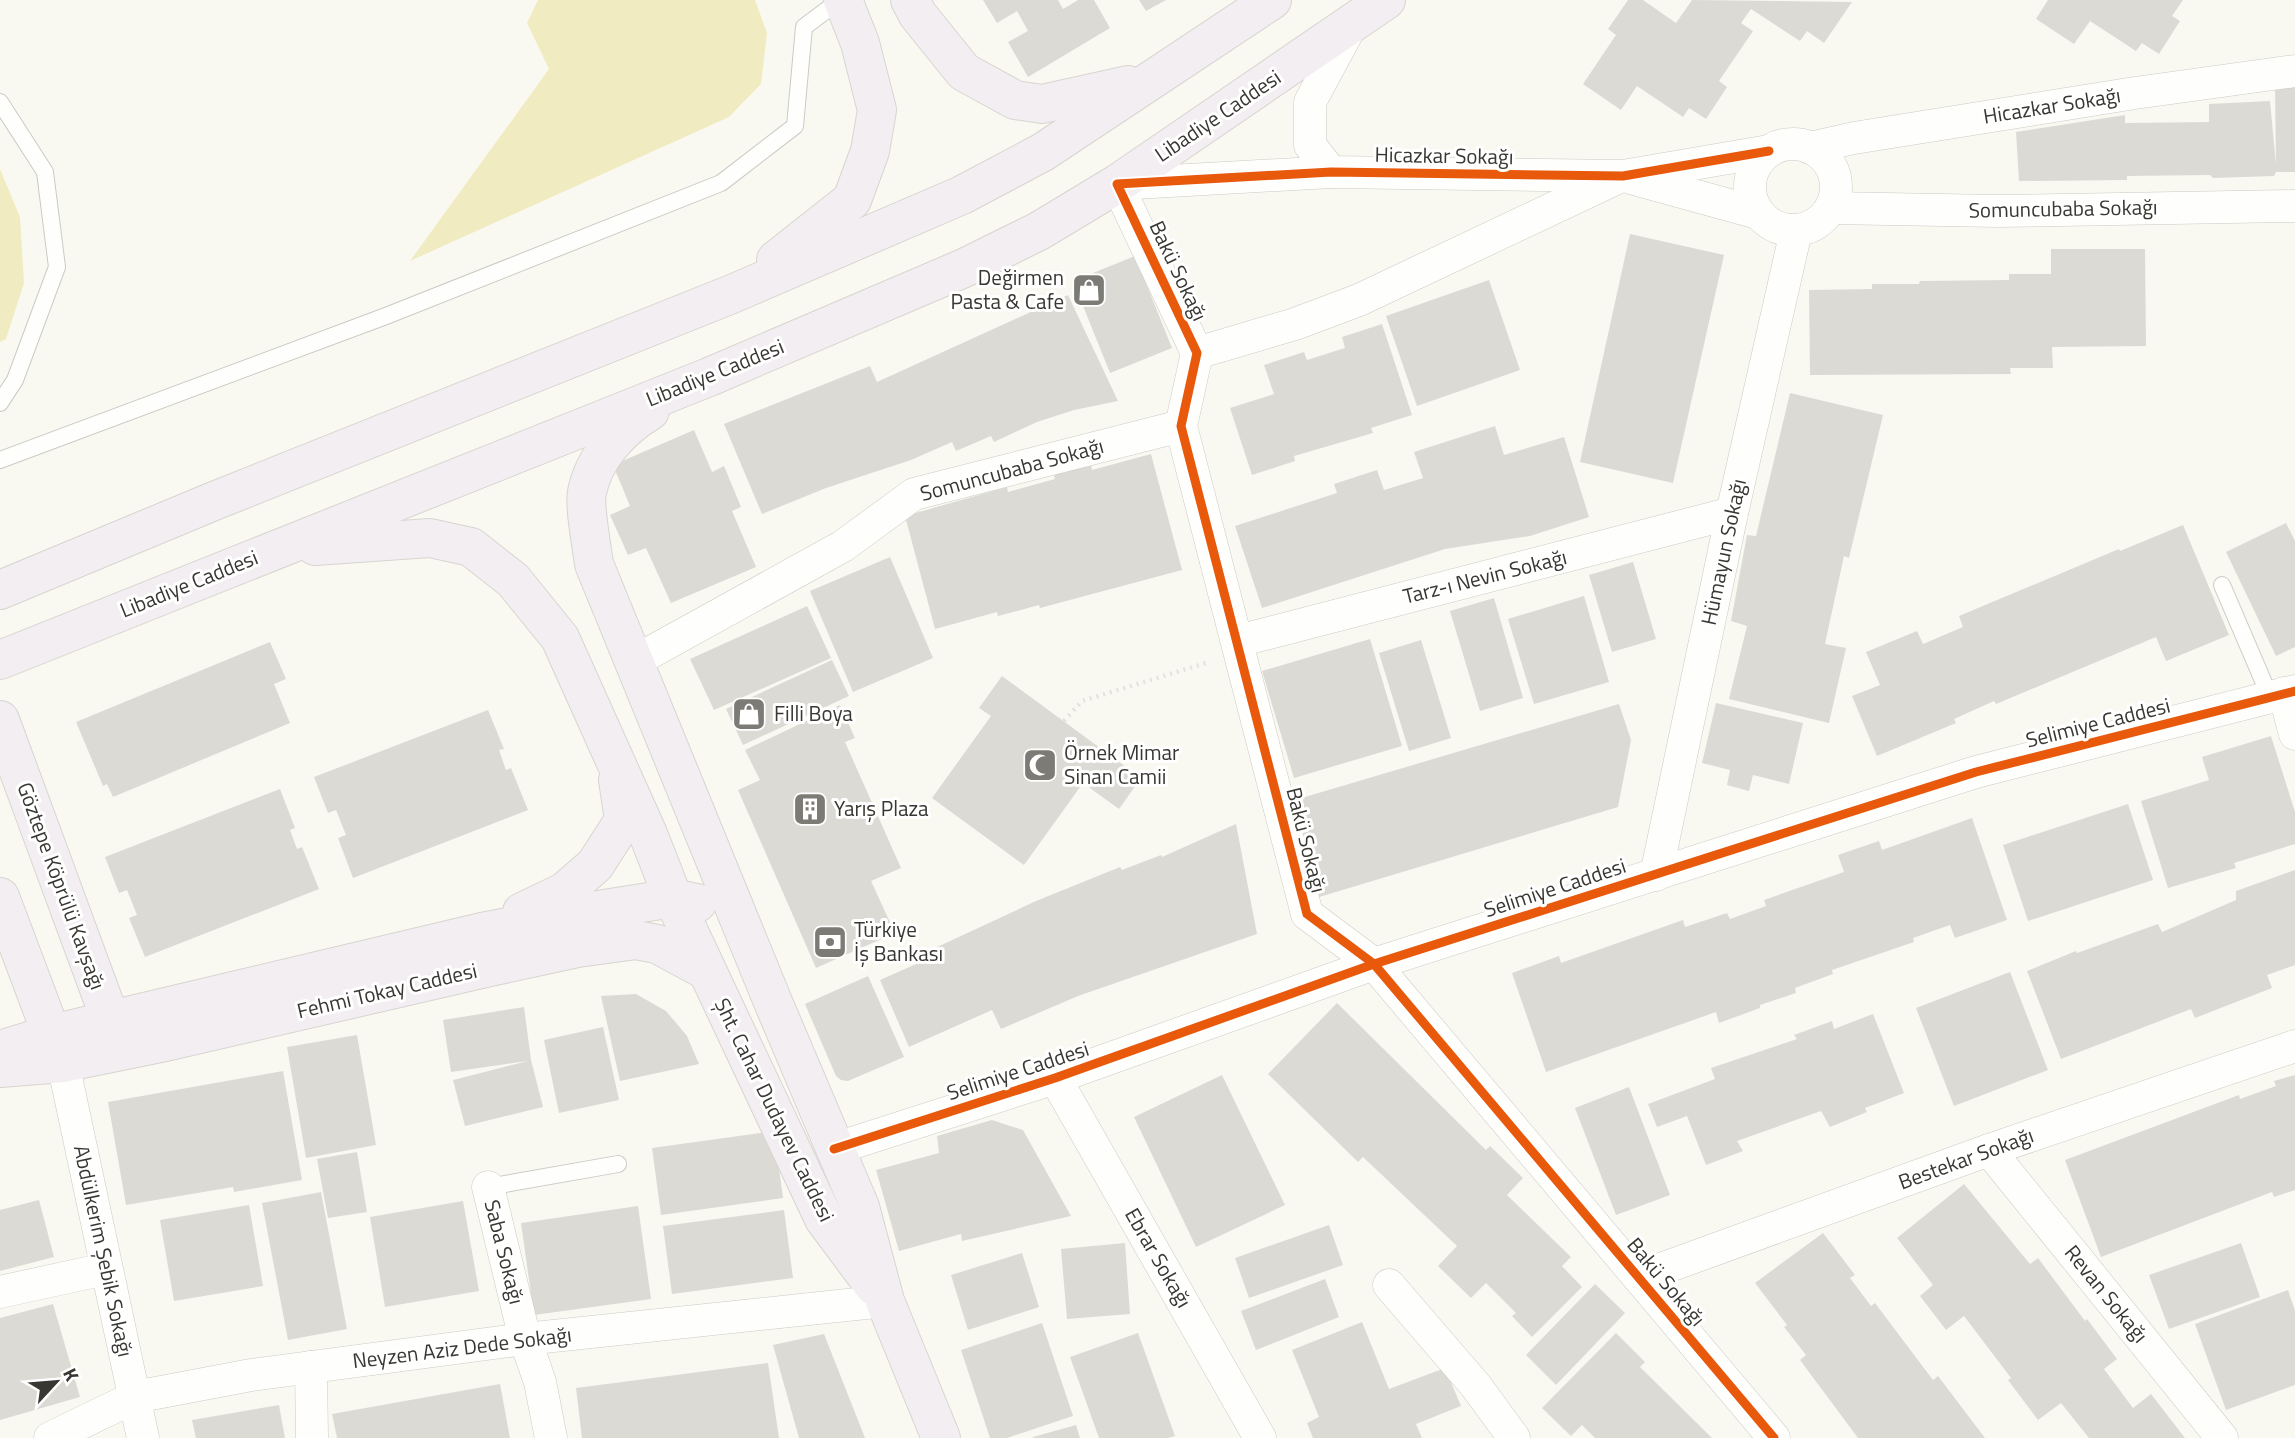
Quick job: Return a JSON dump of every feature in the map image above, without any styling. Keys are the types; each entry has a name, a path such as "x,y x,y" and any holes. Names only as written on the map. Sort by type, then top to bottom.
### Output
{"main road":[{"path":"732,294 852,200 870,151 877,110 860,43 842,0"},
{"path":"910,0 918,15 964,72 1016,100 1042,104 1150,80"},
{"path":"0,590 214,501 732,294 962,195 1043,152 1272,0"},
{"name":"Libadiye Caddesi","path":"0,660 709,377 964,268 1039,231 1117,184 1386,0"},
{"name":"Şht. Cahar Dudayev Caddesi","path":"709,377 631,423 603,453 586,494 594,564 860,1207 885,1301"},
{"path":"0,570 214,501"},
{"name":"Şht. Cahar Dudayev Caddesi","path":"278,549 430,538 471,547 513,580 559,638 673,898 824,1219 885,1301"},
{"name":"Göztepe Köprülü Kavşağı","path":"0,720 116,1036"},
{"path":"482,932 564,892 595,865 624,820 616,764"},
{"path":"0,897 58,1049"},
{"path":"482,932 673,898 737,911"},
{"name":"Fehmi Tokay Caddesi","path":"116,1036 482,932"},
{"name":"Fehmi Tokay Caddesi","path":"58,1049 578,948 636,940 657,944 707,971"},
{"path":"0,1050 58,1049"},
{"path":"0,1068 58,1049"},
{"path":"885,1301 941,1438"}],"street":[{"path":"1331,172 1310,145 1310,102 1352,24"},
{"name":"Hicazkar Sokağı","path":"1810,148 2121,95 2295,71"},
{"path":"1796,144 1810,148 1822,155 1830,166 1836,194 1831,208 1822,219 1810,227 1796,231 1782,229 1769,223 1758,213 1752,200 1752,173 1759,160 1769,151 1796,144"},
{"name":"Hicazkar Sokağı","path":"1117,184 1331,172 1623,176 1769,151"},
{"path":"1196,353 1295,324 1359,300 1623,176"},
{"name":"Hicazkar Sokağı","path":"1623,176 1758,213"},
{"name":"Bakü Sokağı","path":"1117,184 1196,353 1181,426 1307,914 1374,964 1774,1438"},
{"name":"Somuncubaba Sokağı","path":"1831,208 1998,211 2295,206"},
{"name":"Hümayun Sokağı","path":"1656,875 1732,513 1796,231"},
{"name":"Somuncubaba Sokağı","path":"635,661 843,546 914,494 1181,426"},
{"name":"Tarz-ı Nevin Sokağı","path":"1239,646 1732,513"},
{"path":"2283,693 2295,734"},
{"name":"Selimiye Caddesi","path":"834,1149 1055,1078 1374,964 1976,772 2283,693"},
{"name":"Bestekar Sokağı","path":"1639,1277 1989,1150 2295,1046"},
{"name":"Abdülkerim Şebik Sokağı","path":"58,1049 143,1438"},
{"name":"Ebrar Sokağı","path":"1055,1078 1260,1438"},
{"name":"Revan Sokağı","path":"1989,1150 2222,1438"},
{"name":"Saba Sokağı","path":"488,1187 526,1339 540,1382 551,1438"},
{"path":"0,1292 105,1269"},
{"path":"1389,1285 1476,1386 1514,1438"},
{"name":"Neyzen Aziz Dede Sokağı","path":"50,1438 135,1397 251,1375 526,1339 885,1301"},
{"path":"311,1367 312,1438"}],"lane":[{"path":"0,460 386,316 721,183 794,126 804,26 842,0"},
{"path":"0,102 45,172 57,267 15,380 0,403"},
{"path":"2222,585 2283,693"},
{"path":"488,1187 618,1164"}],"path":[{"path":"1064,721 1082,701 1239,646"}],"shaded area":[{"path":"538,0 755,0 767,33 761,84 729,117 410,261 549,69 527,23"},
{"path":"0,169 20,217 24,283 6,339 0,342"}],"building":[{"path":"983,0 1058,0 1063,9 1078,0 1094,0 1110,28 1028,77 1008,42 1028,31 1017,11 997,23"},
{"path":"1139,0 1166,0 1146,11"},
{"path":"1628,0 1643,0 1676,23 1692,0 1852,2 1824,43 1807,31 1800,41 1751,9 1741,23 1753,31 1719,81 1727,87 1706,119 1689,108 1683,117 1637,86 1621,110 1583,84 1616,35 1608,29"},
{"path":"2048,0 2183,0 2172,16 2180,21 2159,54 2142,43 2136,51 2090,21 2074,44 2036,19"},
{"path":"2295,86 2295,172 2276,172 2274,176 2213,178 2210,175 2127,176 2127,180 2019,181 2016,132 2125,115 2125,123 2209,122 2209,104 2270,101 2276,165 2275,87"},
{"path":"1630,234 1724,255 1673,483 1580,462"},
{"path":"2051,249 2145,249 2146,346 2052,347 2053,368 2010,368 2011,374 1810,375 1809,290 1872,289 1872,284 1919,284 1920,281 2009,280 2009,274 2051,274"},
{"path":"1135,256 1172,348 1110,373 1073,281"},
{"path":"1489,280 1520,370 1417,406 1386,316"},
{"path":"1068,295 1118,401 1074,410 1037,422 994,442 991,436 956,451 952,442 911,460 826,488 762,514 724,424 870,366 877,382"},
{"path":"1382,324 1412,415 1371,428 1373,433 1294,456 1295,461 1252,475 1230,408 1274,394 1264,365 1304,352 1307,360 1345,348 1342,337"},
{"path":"1790,393 1883,415 1849,558 1844,556 1825,644 1846,648 1829,723 1729,699 1747,626 1731,621 1747,535 1756,536"},
{"path":"1495,426 1504,455 1564,437 1589,517 1530,536 1445,549 1262,608 1235,526 1337,493 1334,484 1377,470 1384,490 1423,478 1414,452"},
{"path":"694,430 712,472 724,466 741,507 732,511 756,567 671,603 646,548 628,555 610,515 630,506 613,465"},
{"path":"1151,454 1182,570 1040,608 1039,605 998,616 997,612 935,629 905,516 1007,487 1008,492 1055,479 1054,475 1091,465 1092,470"},
{"path":"2286,523 2295,541 2295,647 2276,656 2226,552"},
{"path":"2183,525 2229,635 2166,661 2156,637 1996,704 1994,701 1954,719 1956,723 1877,756 1852,696 1880,685 1866,652 1917,631 1923,644 1963,627 1959,616"},
{"path":"890,557 933,658 853,692 810,591"},
{"path":"1633,562 1656,639 1612,652 1589,575"},
{"path":"1584,596 1609,682 1534,704 1508,619"},
{"path":"1494,598 1523,698 1480,711 1450,611"},
{"path":"807,606 831,658 714,710 690,659"},
{"path":"1370,639 1402,746 1294,778 1262,671"},
{"path":"1421,640 1451,738 1409,751 1379,653"},
{"path":"270,642 286,679 274,684 290,723 113,797 107,784 103,786 76,722"},
{"path":"832,660 849,696 743,745 726,709"},
{"name":"Örnek Mimar Sinan Camii","path":"1002,676 1141,778 1119,809 1083,783 1024,865 932,798 991,716 979,708"},
{"path":"1716,703 1803,723 1789,784 1753,775 1749,791 1727,785 1730,770 1702,763"},
{"path":"1619,704 1631,740 1618,807 1316,898 1288,802"},
{"path":"840,705 855,738 845,742 901,868 871,881 895,933 816,968 738,790 760,780 745,750"},
{"path":"488,710 504,749 499,750 506,770 511,768 528,810 353,878 338,838 346,835 336,810 328,813 314,777"},
{"path":"2271,736 2295,812 2295,844 2234,863 2236,868 2168,888 2141,801 2209,780 2202,757"},
{"path":"280,789 295,828 290,830 297,849 302,847 319,889 145,957 129,918 137,915 127,890 119,893 105,857"},
{"path":"2128,804 2153,880 2028,921 2003,845"},
{"path":"1972,818 2007,920 1955,938 1950,925 1913,938 1914,942 1832,970 1833,974 1795,988 1796,993 1719,1023 1716,1012 1546,1072 1512,973 1559,956 1561,963 1683,920 1685,927 1727,913 1730,919 1766,906 1764,900 1844,872 1838,855 1879,841 1882,850"},
{"path":"1236,824 1257,934 1078,996 1001,1029 992,1010 909,1047 880,980 923,961 920,955 1036,901 1120,867 1122,870 1161,855 1162,857"},
{"path":"2295,870 2295,965 2267,975 2272,988 2195,1018 2191,1009 2061,1059 2027,971 2076,951 2077,953 2158,924 2162,932 2236,900 2236,891"},
{"path":"2010,972 2048,1070 1954,1106 1916,1008"},
{"path":"868,976 904,1057 848,1081 841,1080 836,1076 805,1004"},
{"path":"636,994 666,1011 687,1036 699,1064 620,1081 601,996"},
{"path":"1337,1003 1486,1150 1490,1146 1523,1178 1507,1195 1571,1257 1562,1266 1582,1287 1532,1337 1512,1316 1516,1313 1486,1283 1471,1298 1438,1266 1457,1246 1363,1157 1358,1162 1268,1074"},
{"path":"524,1007 531,1060 543,1107 465,1126 453,1080 528,1061 451,1072 443,1020"},
{"path":"1873,1014 1904,1093 1865,1108 1867,1112 1830,1127 1821,1111 1737,1141 1743,1151 1706,1165 1687,1116 1657,1127 1648,1104 1715,1079 1711,1068 1797,1039 1794,1035 1832,1021 1834,1029"},
{"path":"603,1027 619,1100 559,1113 544,1040"},
{"path":"357,1035 376,1145 306,1158 287,1047"},
{"path":"283,1071 302,1180 234,1192 233,1187 126,1205 108,1102"},
{"path":"1222,1075 1285,1205 1196,1247 1134,1117"},
{"path":"2295,1075 2295,1190 2274,1197 2272,1192 2101,1257 2065,1160 2239,1095 2240,1099 2276,1086 2274,1081"},
{"path":"1629,1087 1670,1195 1616,1215 1575,1108"},
{"path":"992,1120 1023,1130 1071,1216 962,1241 961,1234 899,1251 876,1170 939,1153 937,1136"},
{"path":"774,1131 783,1198 661,1215 652,1148"},
{"path":"357,1152 367,1212 328,1218 317,1159"},
{"path":"1964,1184 2030,1264 2038,1258 2085,1321 2087,1319 2117,1359 2104,1369 2133,1408 2151,1394 2185,1438 2089,1438 2061,1403 2038,1420 2008,1380 2011,1378 1964,1316 1946,1330 1920,1296 1933,1285 1897,1238"},
{"path":"321,1192 347,1329 288,1340 262,1203"},
{"path":"39,1200 54,1257 0,1271 0,1210"},
{"path":"463,1201 479,1291 385,1307 370,1217"},
{"path":"249,1205 263,1286 174,1301 160,1220"},
{"path":"638,1206 651,1299 534,1315 521,1223"},
{"path":"784,1210 793,1278 672,1294 663,1226"},
{"path":"1329,1225 1343,1265 1249,1298 1235,1258"},
{"path":"1823,1233 1855,1275 1850,1278 1871,1306 1875,1303 1933,1380 1938,1376 1985,1438 1858,1438 1800,1360 1806,1355 1755,1283"},
{"path":"1125,1243 1130,1314 1067,1319 1061,1249"},
{"path":"2241,1243 2260,1297 2169,1329 2149,1275"},
{"path":"1022,1253 1039,1307 968,1330 951,1275"},
{"path":"1325,1279 1339,1317 1256,1350 1241,1311"},
{"path":"1595,1284 1625,1313 1556,1385 1526,1355"},
{"path":"2288,1290 2295,1311 2295,1385 2226,1410 2195,1324"},
{"path":"53,1304 80,1397 0,1420 0,1318"},
{"path":"1362,1322 1389,1389 1445,1368 1461,1406 1416,1424 1422,1438 1313,1438 1307,1423 1319,1417 1292,1350"},
{"path":"1042,1323 1073,1416 1007,1438 990,1438 961,1350"},
{"path":"1138,1333 1175,1436 1099,1438 1070,1357"},
{"path":"1616,1333 1645,1362 1640,1367 1712,1438 1595,1438 1582,1425 1571,1436 1542,1408"},
{"path":"824,1334 865,1438 799,1438 773,1345"},
{"path":"768,1363 779,1438 582,1438 576,1388"},
{"path":"500,1384 510,1438 337,1438 332,1414"},
{"path":"279,1405 285,1438 196,1438 192,1420"},
{"path":"1076,1425 1080,1438 1033,1438 1033,1437"}],"cycle path":[{"path":"1769,151 1623,176 1331,172 1117,184 1197,353 1181,426 1307,914 1374,964 1774,1438"},
{"path":"834,1149 1055,1078 1374,964 1976,772 2295,691"}],"place":[{"name":"Değirmen Pasta & Cafe","path":"1089,290"},
{"name":"Filli Boya","path":"749,714"},
{"name":"Örnek Mimar Sinan Camii","path":"1040,765"},
{"name":"Yarış Plaza","path":"810,809"},
{"name":"Türkiye İş Bankası","path":"830,942"}]}
